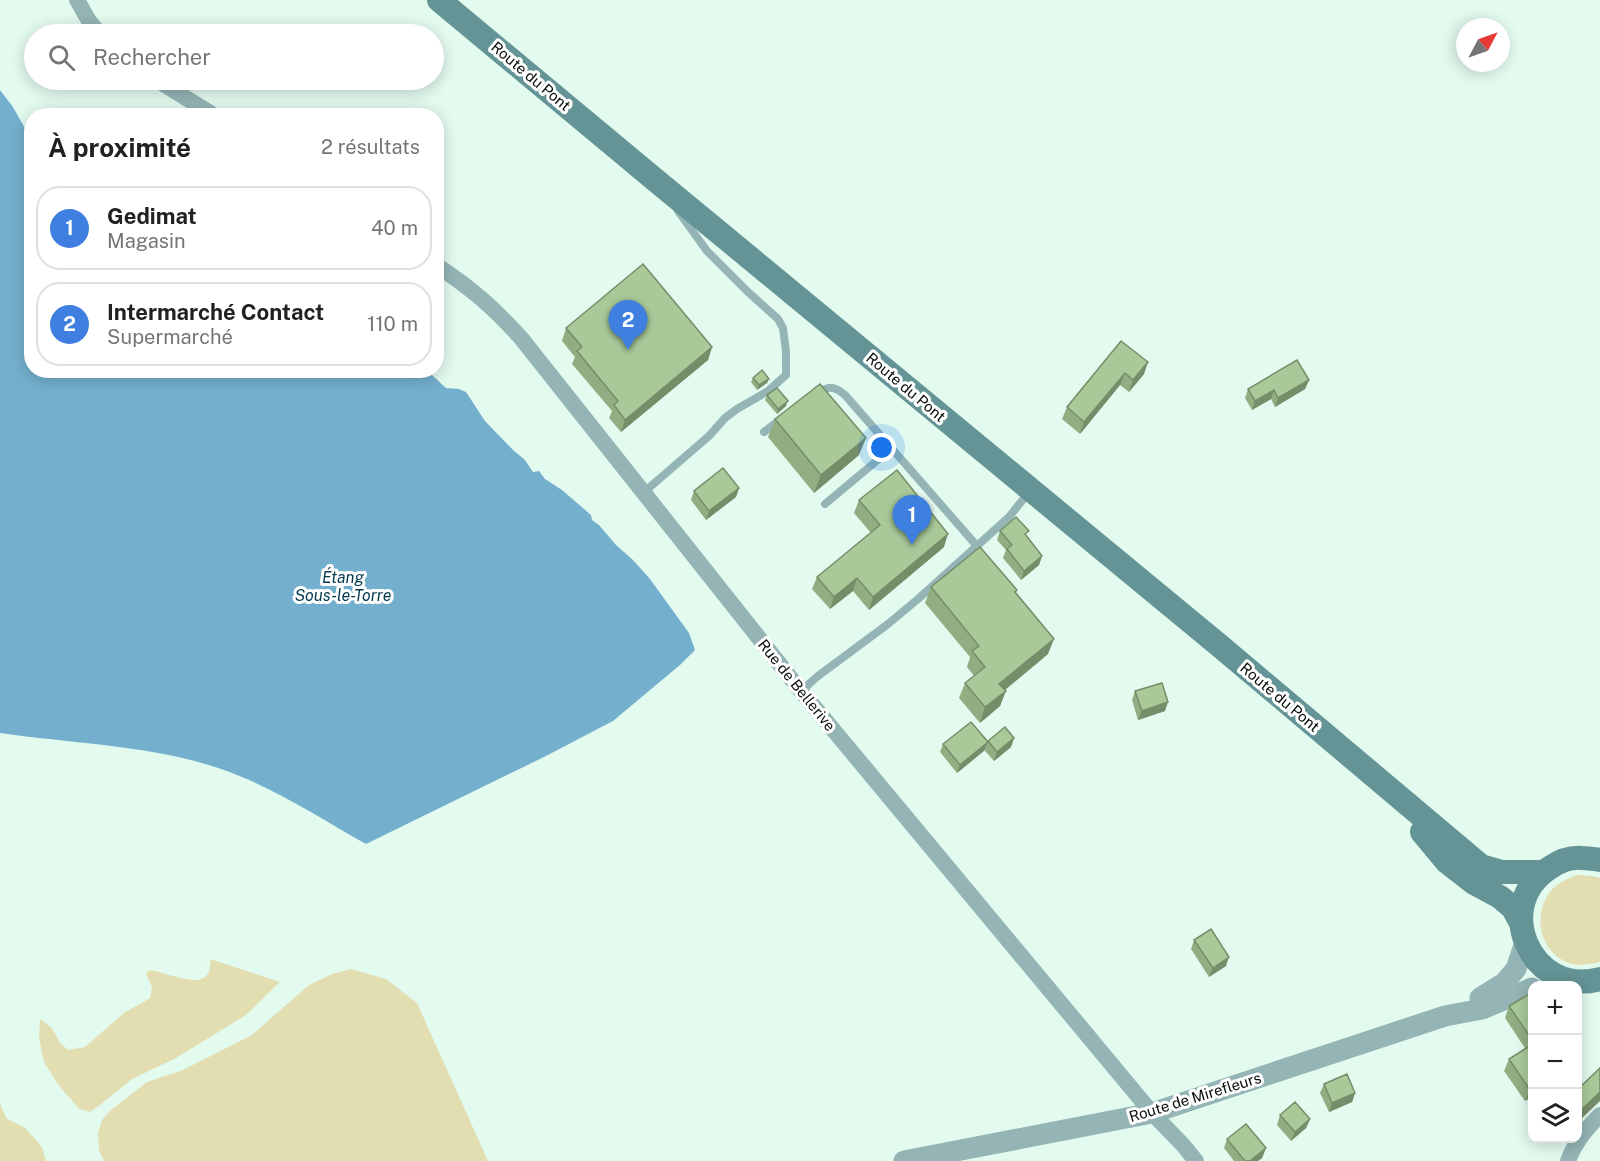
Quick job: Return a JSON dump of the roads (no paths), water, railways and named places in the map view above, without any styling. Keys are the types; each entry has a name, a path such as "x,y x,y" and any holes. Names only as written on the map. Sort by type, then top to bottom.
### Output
{"main road":[{"name":"Route du Pont","path":"439,0 1481,866 1502,872 1542,872"},
{"name":"Route du Pont","path":"1372,774 1447,862 1513,908 1534,958 1548,971 1565,979"},
{"path":"1523,932 1522,904 1530,887 1542,872 1560,862 1580,857 1600,860"},
{"path":"1565,979 1597,983"}],"street":[{"path":"77,0 92,24"},
{"path":"174,90 203,108"},
{"name":"Rue de Bellerive","path":"444,271 481,297 520,338 801,690 1152,1113 1196,1161"},
{"name":"Route de Mirefleurs","path":"1445,1016 1504,983 1516,969 1523,932"},
{"path":"1555,981 1565,979"},
{"name":"Route de Mirefleurs","path":"904,1161 1152,1113 1445,1016 1482,1009 1528,990"},
{"path":"1568,1161 1573,1147 1600,1115"}],"lane":[{"path":"643,493 709,436 725,418 768,391 786,375 783,328 778,319 707,251 659,183"},
{"path":"806,399 830,387 837,388 977,546"},
{"path":"764,432 790,412"},
{"path":"825,504 892,448"},
{"path":"801,690 918,599 1008,517 1031,490"}],"water":[{"name":"Étang Sous-le-Torre","path":"0,90 24,127 24,378 435,378 446,388 466,392 485,421 525,460 533,472 539,471 545,479 562,490 591,515 592,520 650,579 689,633 695,650 613,721 366,844 297,804 224,770 142,750 0,733"}],"place":[{"name":"Intermarché Contact","path":"628,350"},
{"name":"Gedimat","path":"912,545"}]}
